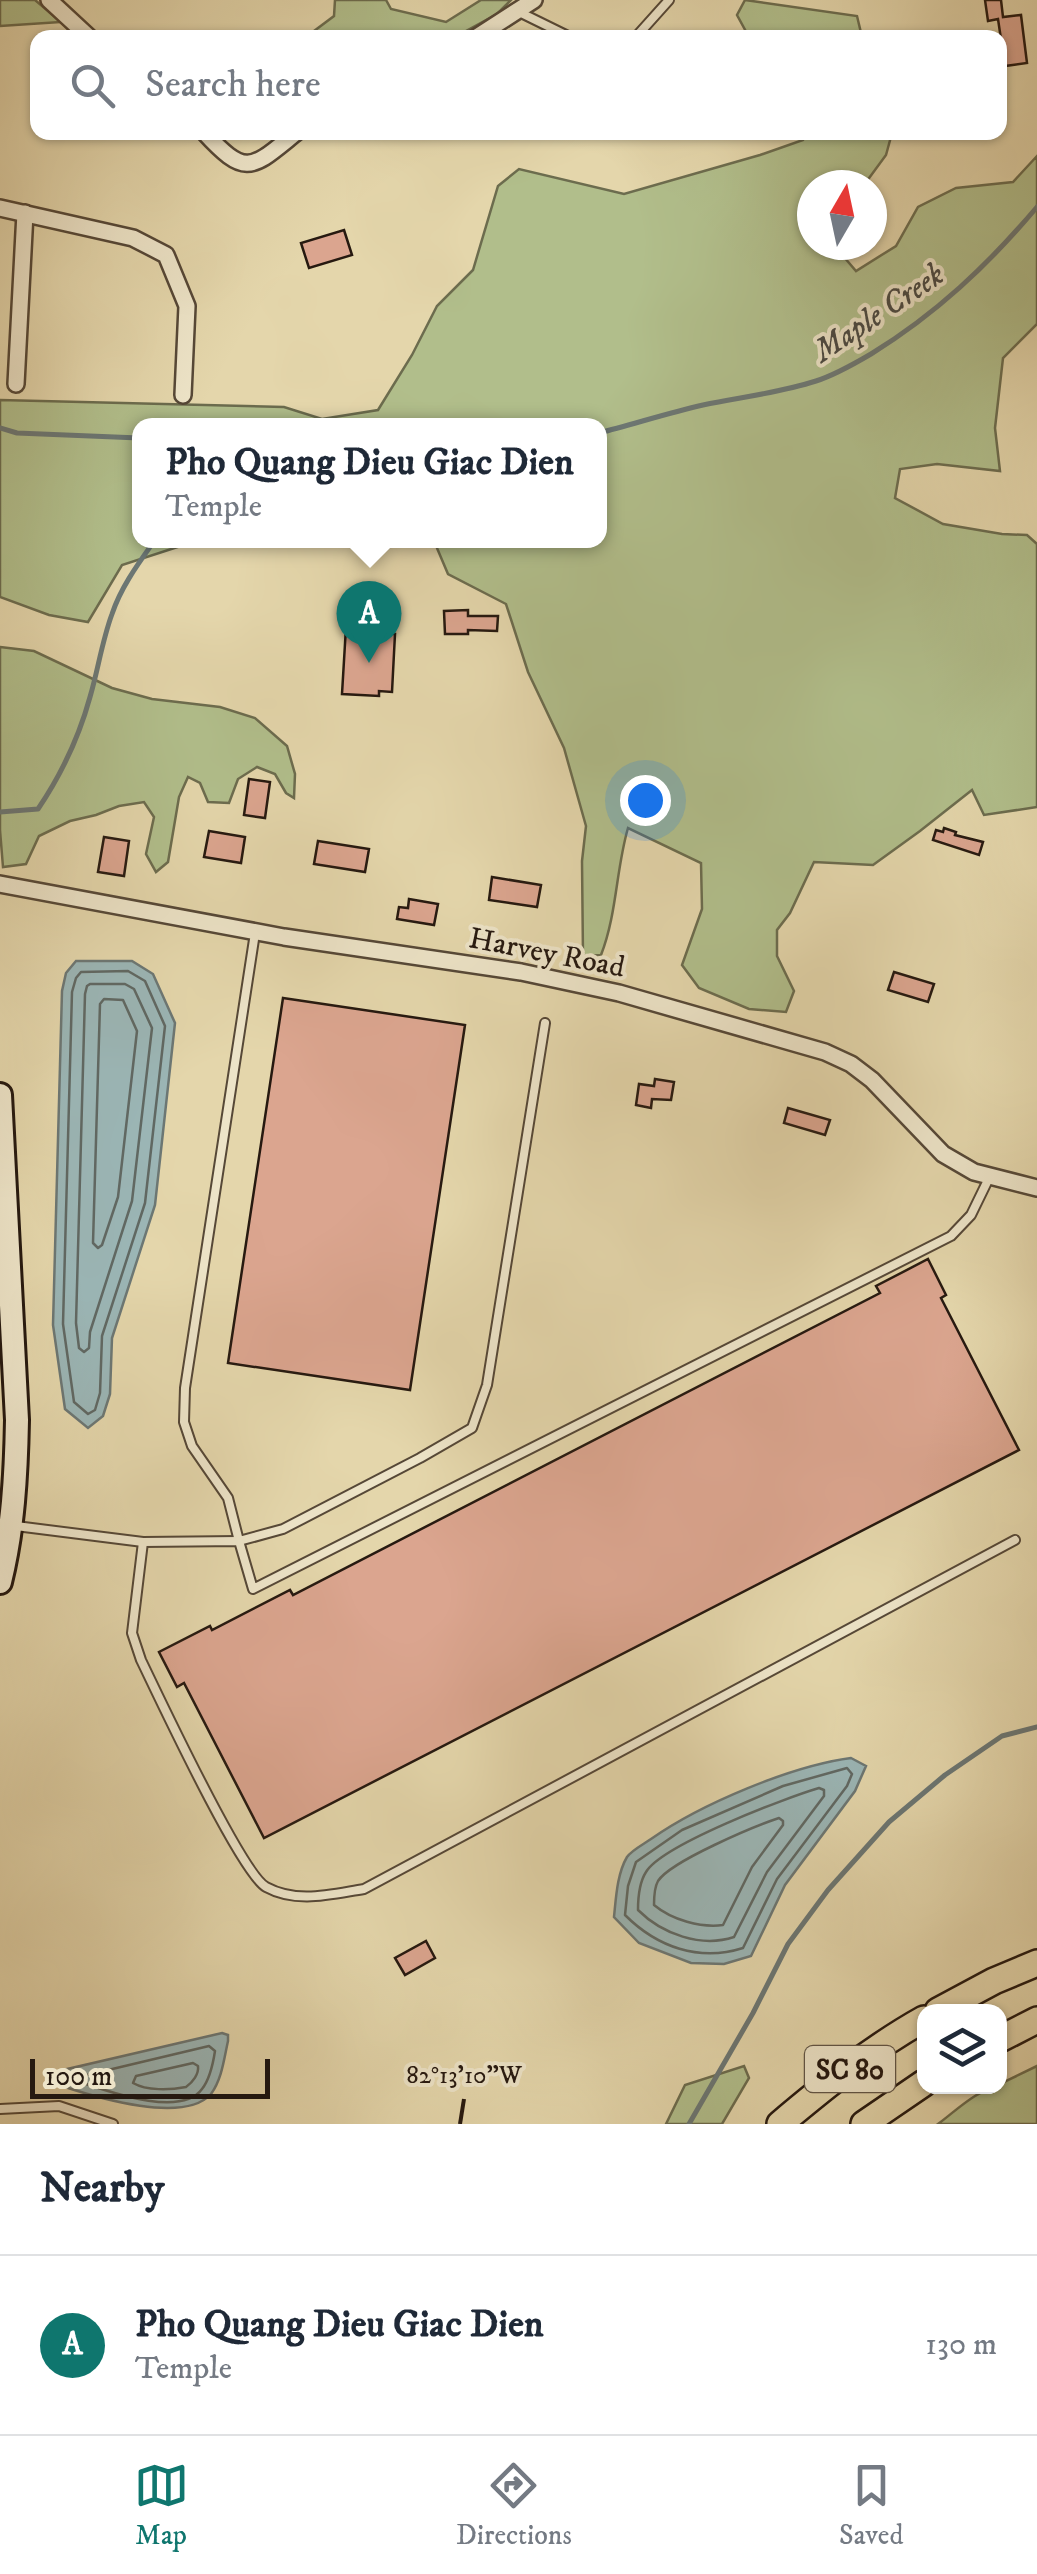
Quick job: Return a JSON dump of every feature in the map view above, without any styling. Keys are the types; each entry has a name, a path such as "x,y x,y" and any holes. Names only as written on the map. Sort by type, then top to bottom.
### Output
{"main road":[{"path":"952,2004 1037,1963"},
{"path":"1007,2035 1037,2020"},
{"name":"SC 80","path":"780,2124 821,2090 917,2023"},
{"name":"SC 80","path":"864,2124 917,2088"}],"street":[{"path":"49,0 81,30"},
{"path":"487,30 534,0"},
{"path":"211,140 225,156 244,164 264,159 287,140"},
{"path":"0,208 132,238 166,255 188,306 182,395"},
{"path":"16,384 25,213"},
{"name":"Harvey Road","path":"0,884 256,932 520,972 664,1005 825,1052 872,1080 943,1154 974,1172 1037,1188"},
{"path":"0,1095 17,1420 12,1526 0,1582"}],"lane":[{"path":"642,30 669,0"},
{"path":"517,11 556,30"},
{"path":"256,932 185,1388 184,1422 192,1446 228,1498 253,1589 951,1236 971,1216 990,1177"},
{"path":"12,1526 143,1542 239,1541 283,1529 472,1428 487,1385 545,1023"},
{"path":"143,1542 132,1633 140,1660 237,1848 264,1886 304,1898 364,1889 1015,1540"},
{"path":"0,2109 58,2106 113,2124"}],"green space":[{"path":"0,0 35,0 61,22 0,26"},
{"path":"335,0 386,0 391,9 446,22 481,0 511,0 497,14 468,30 315,30 334,16"},
{"path":"745,0 857,16 860,30 745,30 737,15"},
{"path":"803,140 890,140 886,155 875,170 797,170 797,260 847,260 856,271 874,260 887,260 887,252 896,246 918,207 956,188 1013,182 1037,156 1037,324 1003,358 995,428 1000,471 937,464 900,469 895,498 943,524 1027,535 1037,544 1037,807 984,815 972,790 873,865 814,862 790,913 777,930 777,956 794,991 786,1012 749,1009 699,988 682,965 702,909 701,863 628,828 601,955 583,956 582,861 586,826 564,748 528,672 506,604 448,574 437,548 607,548 607,418 328,418 378,410 437,306 473,270 498,186 519,169 624,194"},
{"path":"0,400 284,407 319,418 132,418 132,548 174,548 122,565 88,622 49,615 0,597"},
{"path":"0,647 34,651 112,688 152,699 220,707 255,718 287,746 295,774 294,798 286,793 275,774 257,767 238,779 229,803 208,802 200,783 188,777 179,797 168,862 156,872 146,854 154,817 144,802 70,821 39,836 26,864 3,867"},
{"path":"744,2066 749,2078 722,2124 666,2124 685,2085"},
{"path":"1037,2066 1037,2124 938,2124 979,2094 1007,2094 1007,2081"}],"water":[{"path":"76,961 132,961 153,974 175,1023 155,1205 112,1338 110,1394 103,1416 88,1428 65,1409 53,1325 62,991 66,973"},
{"path":"851,1758 866,1766 855,1791 785,1885 751,1956 724,1964 691,1963 639,1943 614,1917 621,1871 627,1857 638,1847 747,1788 801,1769"},
{"path":"222,2033 228,2035 228,2041 220,2075 211,2094 198,2103 181,2107 140,2106 78,2091 55,2081 63,2070"}],"building":[{"path":"985,0 1001,0 1003,17 1021,15 1027,63 1007,66 1007,30 1000,30 998,19 988,21"},
{"path":"344,230 352,255 309,268 301,243"},
{"path":"468,610 468,616 498,616 497,631 445,634 444,611"},
{"path":"346,627 395,634 392,692 379,691 379,696 342,694"},
{"path":"249,779 270,782 265,818 244,815"},
{"path":"944,828 983,842 979,855 933,840 936,830 943,832"},
{"path":"209,831 245,837 241,863 204,857"},
{"path":"104,837 129,841 124,876 98,872"},
{"path":"318,841 369,849 365,872 314,864"},
{"path":"492,877 541,885 537,907 489,900"},
{"path":"409,899 438,904 434,925 397,919 399,907 408,908"},
{"path":"894,972 934,984 928,1002 888,990"},
{"path":"283,998 465,1025 410,1390 228,1363"},
{"path":"655,1079 674,1082 671,1100 652,1099 651,1108 636,1105 639,1084 654,1086"},
{"path":"788,1108 830,1120 825,1135 784,1123"},
{"path":"928,1259 946,1295 941,1298 1019,1450 264,1838 184,1683 177,1687 159,1652 290,1590 293,1595 880,1293 876,1286"},
{"path":"426,1941 435,1958 405,1975 395,1958"}],"waterway":[{"name":"Maple Creek","path":"607,431 703,405 802,385 844,369 895,339 939,305 1000,249 1037,207"},
{"name":"Maple Creek","path":"0,428 17,433 132,438"},
{"path":"0,812 38,809 54,783 86,712 116,604 149,548"},
{"path":"689,2124 788,1944 828,1890 889,1822 945,1775 1002,1736 1037,1727"}],"place":[{"name":"Pho Quang Dieu Giac Dien","path":"369,663"}]}
